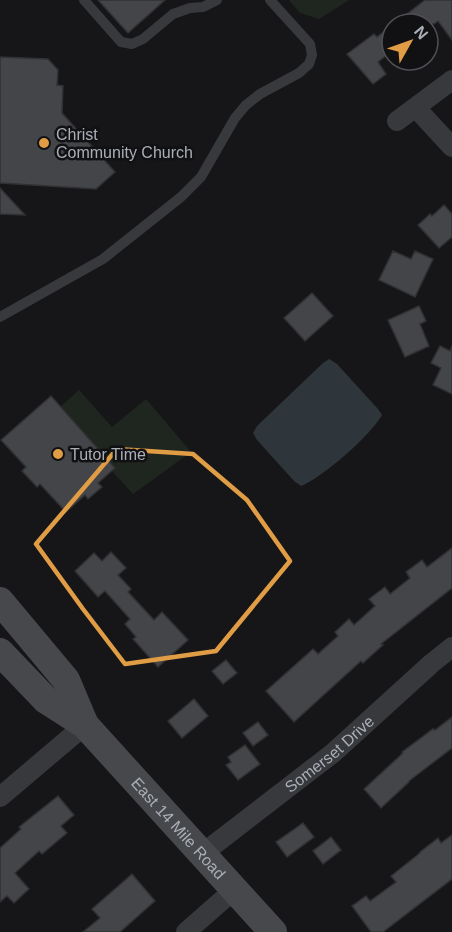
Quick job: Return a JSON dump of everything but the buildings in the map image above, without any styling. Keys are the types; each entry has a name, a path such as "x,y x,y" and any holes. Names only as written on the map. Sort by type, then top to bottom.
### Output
{"main road":[{"name":"East 14 Mile Road","path":"0,601 66,680 86,725"},
{"name":"East 14 Mile Road","path":"0,652 46,700 86,725 273,932"}],"street":[{"path":"397,121 452,80"},
{"path":"416,108 452,147"},
{"name":"Somerset Drive","path":"202,854 333,753 452,647"},
{"path":"0,797 86,725"},
{"path":"186,932 235,889"}],"lane":[{"path":"84,0 121,42 132,44 143,39 173,14 190,8 203,7 217,0"},
{"path":"0,317 103,259 181,197 201,177 235,118 246,105 260,94 299,73 309,64 312,55 310,44 270,0"}],"highlighted area":[{"path":"117,449 193,454 247,500 290,561 216,651 125,664 36,544"}],"shaded area":[{"path":"289,0 349,0 319,19 300,13"},
{"path":"329,359 337,364 382,415 367,434 345,455 301,486 294,481 253,433 257,426"},
{"path":"79,390 112,427 146,399 191,452 133,494 112,471 115,467 60,407"}],"place":[{"name":"Christ Community Church","path":"44,143"},
{"name":"Tutor Time","path":"58,454"}]}
